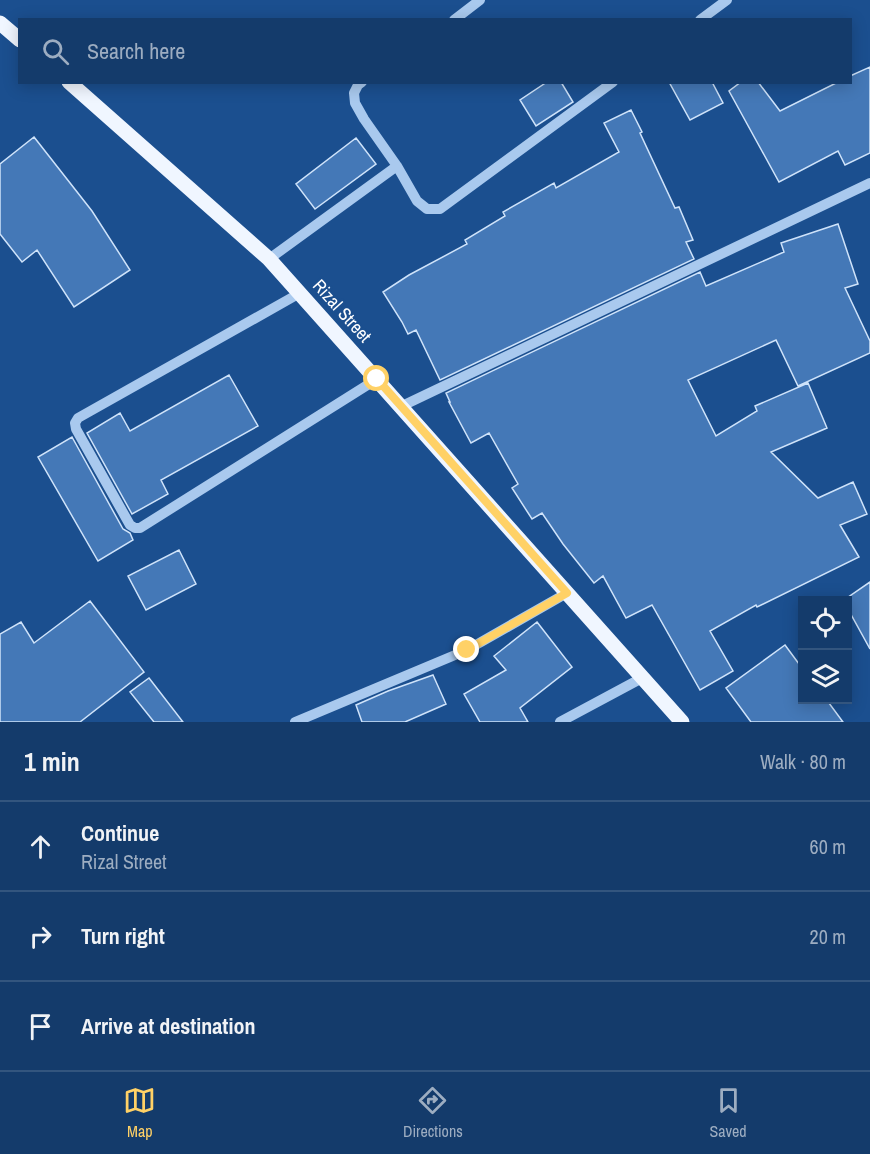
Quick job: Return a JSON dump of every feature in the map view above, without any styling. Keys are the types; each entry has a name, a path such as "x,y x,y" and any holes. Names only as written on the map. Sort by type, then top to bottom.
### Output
{"main road":[{"path":"0,23 18,38"},
{"name":"Rizal Street","path":"71,84 269,259 682,722"}],"street":[{"path":"457,18 480,0"},
{"path":"703,18 727,0"},
{"path":"359,84 354,93 355,103 397,166 417,201 427,209 440,209 610,84"},
{"path":"269,259 397,166"},
{"path":"402,406 870,183"},
{"path":"300,293 78,418 75,423 76,429 130,525 140,528 377,379"},
{"path":"295,722 467,650 567,593"},
{"path":"560,722 642,678"}],"building":[{"path":"870,67 870,153 845,165 838,151 779,182 729,91 738,84 760,84 780,111 834,84 852,84 852,75"},
{"path":"544,84 562,84 573,102 536,126 520,100"},
{"path":"670,84 713,84 723,103 690,120"},
{"path":"631,110 675,208 679,207 693,240 686,242 694,259 440,380 416,330 408,334 383,292 409,275 467,244 465,240 505,216 503,212 554,183 556,188 619,152 604,123"},
{"path":"34,137 92,211 130,270 74,307 37,250 22,262 0,234 0,164"},
{"path":"356,138 376,164 315,209 296,184"},
{"path":"838,224 858,284 845,288 870,341 870,353 798,386 776,340 688,380 716,436 757,411 755,406 808,383 827,428 771,452 818,498 853,482 867,514 840,525 859,557 757,607 756,605 710,631 733,671 700,690 652,605 626,618 603,576 594,583 542,513 532,519 512,488 518,484 489,433 471,443 446,393 700,272 706,286 784,252 781,243"},
{"path":"229,375 258,426 161,480 168,494 132,514 87,433 120,413 130,431"},
{"path":"72,437 123,529 130,533 133,540 98,561 38,457"},
{"path":"179,550 196,584 146,610 128,576"},
{"path":"870,582 870,649 852,616 852,596 850,596"},
{"path":"90,601 144,672 80,722 0,722 0,634 21,622 34,643"},
{"path":"537,622 572,667 520,708 528,722 480,722 464,694 506,670 494,656"},
{"path":"785,645 798,663 798,704 830,704 843,722 751,722 726,688"},
{"path":"433,675 446,704 405,722 362,722 356,705"},
{"path":"149,678 183,722 154,722 130,692"}],"route":[{"path":"377,379 567,593 467,650"}]}
